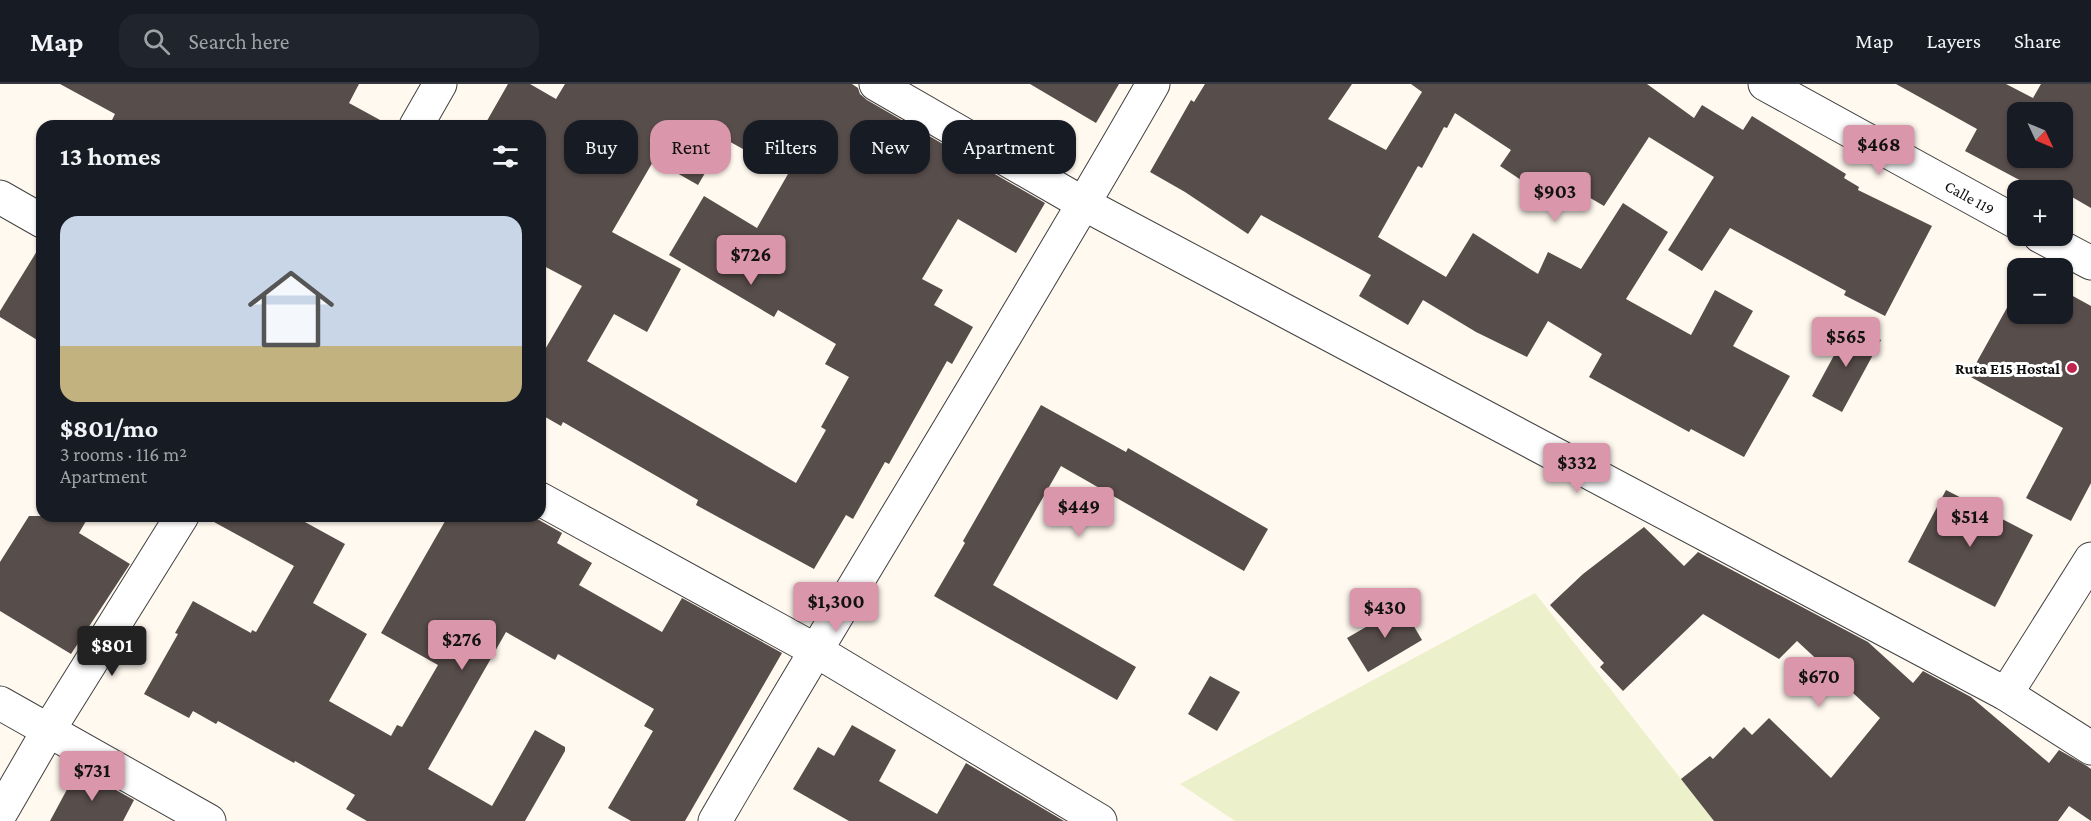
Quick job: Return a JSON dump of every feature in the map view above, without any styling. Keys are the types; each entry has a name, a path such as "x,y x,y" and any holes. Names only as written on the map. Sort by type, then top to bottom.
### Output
{"street":[{"path":"419,120 440,84"},
{"path":"876,84 1084,204 2006,694 2091,748"},
{"path":"715,821 814,650 1084,204 1153,84"},
{"name":"Calle 119","path":"1765,84 2007,217"},
{"path":"0,197 36,218"},
{"path":"2059,246 2091,263"},
{"path":"546,502 814,650 1100,821"},
{"path":"0,814 48,731 178,522"},
{"path":"2006,694 2091,559"},
{"path":"0,703 209,821"}],"green space":[{"path":"1535,593 1714,821 1235,821 1180,784"}],"building":[{"path":"60,84 359,84 349,103 380,120 112,120 115,114"},
{"path":"508,84 530,84 556,99 565,84 852,84 867,100 902,120 850,120 850,174 930,174 930,136 942,143 942,174 995,174 1045,203 1016,253 958,219 922,279 943,290 934,305 973,327 952,364 947,361 889,464 885,462 853,519 846,515 814,569 696,505 698,500 563,422 561,426 546,417 546,348 582,286 546,267 546,120 487,120","holes":["650,120 731,120 731,142 743,149 743,120 838,120 838,174 788,174 757,228 704,196 669,255 774,317 778,310 836,344 825,364 849,377 821,427 826,430 796,483 587,361 614,314 647,332 681,269 612,232 650,167"]},
{"path":"1030,84 1119,84 1096,123"},
{"path":"1205,84 1352,84 1328,119 1386,150 1422,92 1411,84 1647,84 1694,118 1702,105 1743,130 1752,116 1846,174 1844,178 1859,187 1858,190 1932,226 1885,316 1844,295 1846,291 1730,228 1702,271 1668,250 1714,177 1649,137 1604,206 1556,178 1544,195 1500,166 1511,150 1455,113 1447,128 1444,127 1422,168 1418,166 1378,237 1446,277 1473,233 1538,274 1548,252 1581,269 1623,203 1668,232 1626,299 1691,335 1715,290 1753,311 1733,346 1790,376 1744,457 1691,429 1689,432 1589,377 1602,354 1548,321 1527,357 1476,332 1423,300 1408,325 1359,296 1371,275 1261,215 1248,234 1185,192 1150,172 1191,100 1194,102"},
{"path":"1896,84 2006,84 2033,98 2041,84 2091,84 2091,208 2073,198 2073,180 2019,180 1965,151 1977,129"},
{"path":"679,174 704,174 698,185"},
{"path":"36,253 36,339 0,317 0,311"},
{"path":"2073,296 2091,306 2091,483 2071,521 2026,498 2063,428 1969,376 2007,308 2007,324 2073,324"},
{"path":"1851,324 1881,340 1842,412 1812,396"},
{"path":"1041,405 1126,452 1128,448 1268,529 1244,571 1061,466 993,585 1136,667 1117,700 934,596"},
{"path":"1946,490 2033,535 1995,607 1908,562"},
{"path":"29,516 36,516 36,522 85,522 79,533 130,564 71,654 0,611 0,562"},
{"path":"214,522 305,522 345,544 313,603 367,634 329,701 391,736 397,725 402,727 438,665 381,633 445,522 543,522 562,533 557,543 592,563 579,585 662,632 682,598 782,653 685,821 631,821 608,808 653,731 644,726 654,709 558,654 555,660 506,632 428,769 492,806 535,730 565,747 565,751 525,821 367,821 346,809 355,795 218,721 216,724 193,711 189,718 144,694 178,634 175,633 193,601 251,633 252,630 256,632 294,566"},
{"path":"1644,527 1684,566 1698,552 1868,642 1913,683 1923,671 1971,697 2049,763 2059,750 2087,766 2091,769 2091,821 2069,806 2058,821 1714,821 1681,779 1710,756 1713,759 1744,727 1752,735 1769,718 1831,778 1880,718 1797,641 1779,659 1703,614 1623,691 1600,667 1604,663 1550,605 1583,574"},
{"path":"1402,606 1422,640 1368,672 1347,638"},
{"path":"1210,676 1240,692 1217,731 1188,714"},
{"path":"852,725 896,750 879,781 937,814 966,763 1064,821 849,821 793,789 818,747 834,756"},
{"path":"78,769 134,800 123,821 50,821"}],"place":[{"name":"Ruta E15 Hostal","path":"2072,368"}]}
